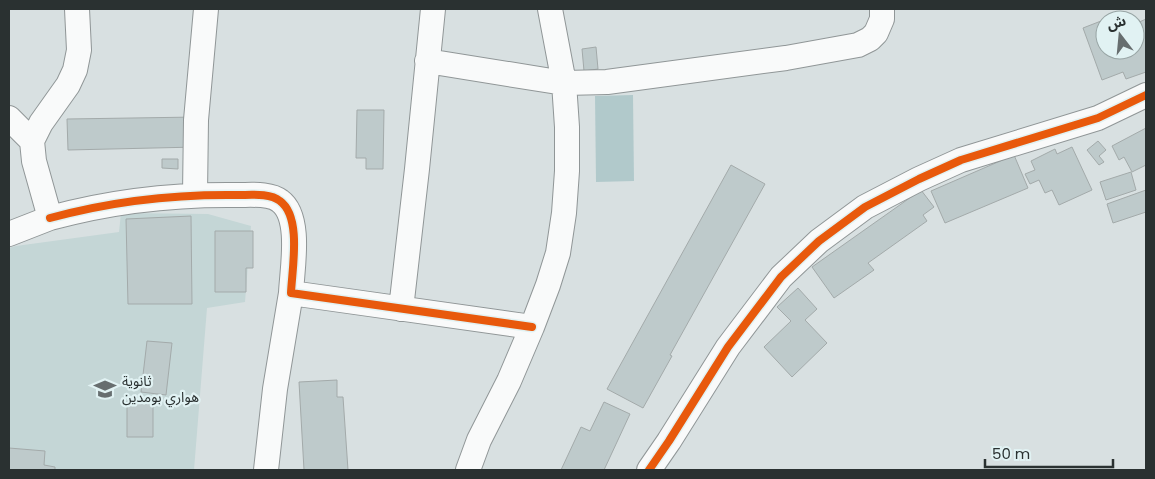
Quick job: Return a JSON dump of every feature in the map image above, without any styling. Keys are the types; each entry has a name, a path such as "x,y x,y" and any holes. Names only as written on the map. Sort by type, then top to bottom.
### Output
{"street":[{"path":"50,218 34,162 32,141 41,123 68,85 75,70 79,50 77,9"},
{"path":"195,194 196,120 206,9"},
{"path":"401,309 418,169 433,9"},
{"path":"468,470 479,440 510,381 548,285 558,253 564,213 567,128 564,83 550,9"},
{"path":"427,61 564,83 607,82 835,50 858,45 870,39 876,33 882,19 882,9"},
{"path":"649,470 670,441 728,347 781,277 820,241 857,213 918,178 961,160 1098,118 1146,95"},
{"path":"9,118 32,141"},
{"path":"9,234 77,210 124,202 195,194 257,195 273,197 280,201 291,217 294,232 291,293 275,389 266,470"},
{"path":"291,293 532,327"}],"shaded area":[{"path":"633,95 634,181 596,182 595,96"},
{"name":"ثانوية هواري بومدين","path":"121,213 208,214 251,226 245,302 207,308 194,470 9,470 9,248 119,232"}],"building":[{"path":"1145,19 1146,72 1126,79 1123,72 1102,80 1083,28 1095,23 1095,60 1145,60"},
{"path":"596,47 598,69 584,71 582,49"},
{"path":"357,110 384,110 383,169 366,169 366,158 356,158"},
{"path":"197,117 197,147 68,150 67,119"},
{"path":"1146,128 1146,165 1132,172 1124,157 1119,160 1112,146"},
{"path":"1098,141 1106,150 1099,156 1104,162 1099,165 1087,150"},
{"path":"1072,147 1092,190 1059,205 1052,190 1045,193 1039,180 1030,184 1025,174 1035,170 1031,161 1055,149 1057,154"},
{"path":"1014,155 1028,188 945,223 931,191"},
{"path":"162,159 178,159 178,169 162,168"},
{"path":"731,165 765,184 670,355 672,356 643,408 607,389"},
{"path":"1131,172 1136,190 1106,200 1100,182"},
{"path":"921,190 934,207 923,215 927,221 868,263 874,270 834,298 812,267"},
{"path":"1146,190 1146,212 1113,223 1107,204"},
{"path":"191,216 192,304 128,304 126,219"},
{"path":"215,231 253,231 253,268 246,268 246,292 215,292"},
{"path":"798,288 817,309 805,320 827,343 792,377 764,347 791,321 777,307"},
{"path":"147,341 172,343 166,395 141,392"},
{"path":"337,380 337,397 343,397 348,470 304,470 299,382"},
{"path":"153,400 153,437 127,437 127,401"},
{"path":"604,402 630,414 604,470 561,470 581,427 590,431"},
{"path":"9,448 45,451 44,465 55,467 55,470 9,470"}],"cycle path":[{"path":"649,470 728,347 781,277 819,241 865,207 961,160 1098,118 1146,95"},
{"path":"50,218 97,207 167,197 255,195 276,198 287,209 293,231 294,258 291,293 532,327"}],"place":[{"name":"ثانوية هواري بومدين","path":"105,389"}]}
